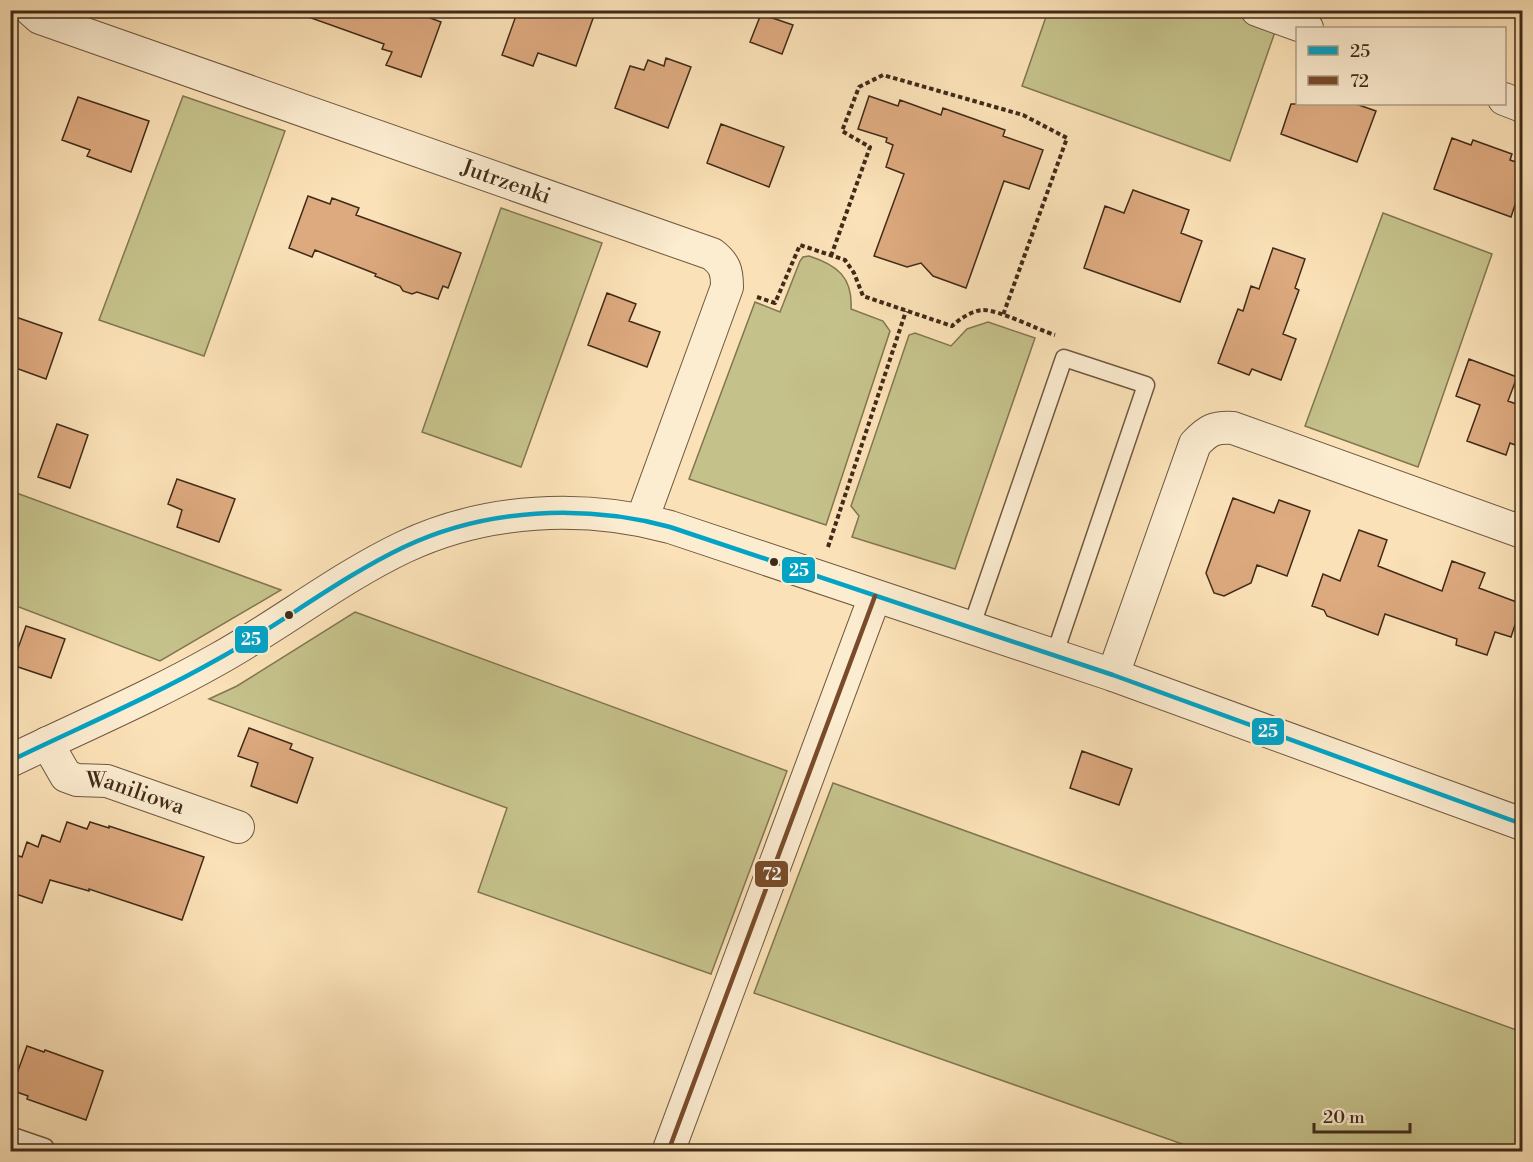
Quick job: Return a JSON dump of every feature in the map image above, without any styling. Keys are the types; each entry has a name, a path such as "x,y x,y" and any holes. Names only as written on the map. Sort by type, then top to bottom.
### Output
{"street":[{"name":"Jutrzenki","path":"32,10 40,18 712,254 723,263 727,272 728,287"},
{"path":"1257,10 1304,27"},
{"path":"1506,100 1522,106"},
{"path":"642,520 728,287"},
{"path":"1113,675 1195,444 1204,435 1217,428 1233,428 1522,531"},
{"path":"10,761 189,675 405,546 486,520 517,515 559,513 608,515 670,527 1113,675 1522,824"},
{"path":"668,1152 875,596"},
{"name":"Waniliowa","path":"47,743 66,776 77,780 107,781 238,827"}],"lane":[{"path":"971,628 1064,358 1146,385 1054,656"},
{"path":"10,1135 45,1147"}],"path":[{"path":"831,256 870,147 842,131 859,87 883,75 1023,115 1067,138 1003,315"},
{"path":"728,287 775,303 800,245 844,260 854,273 863,296 952,326 965,316 982,310 1003,315 1058,336 1064,358"},
{"path":"819,577 906,311"}],"shaded area":[{"path":"1048,11 1225,11 1276,29 1230,161 1022,86"},
{"path":"183,96 285,131 204,356 99,320"},
{"path":"501,208 602,243 521,467 422,432"},
{"path":"1383,213 1492,254 1418,467 1305,426"},
{"path":"809,256 828,264 841,274 849,288 851,309 883,321 890,331 826,525 689,479 755,302 780,312 800,261 803,257"},
{"path":"988,322 1035,338 955,569 852,537 859,516 851,506 909,335 915,333 951,346 967,329"},
{"path":"11,491 281,590 160,661 11,604"},
{"path":"355,612 787,771 711,974 478,892 507,808 209,699 237,686"},
{"path":"833,783 1522,1032 1522,1151 1202,1151 754,993"}],"building":[{"path":"300,10 409,10 441,22 421,77 386,65 392,52 382,49 384,44 300,14"},
{"path":"518,10 596,10 576,66 538,53 533,66 502,55"},
{"path":"761,14 793,25 782,54 750,42"},
{"path":"666,58 691,67 668,128 615,108 630,66 644,70 648,60 664,66"},
{"path":"869,96 898,106 900,100 941,115 943,108 1005,130 1003,136 1043,150 1029,189 1004,181 966,288 933,276 921,263 907,267 874,256 904,174 886,167 893,145 886,142 887,138 858,129"},
{"path":"78,97 149,121 131,172 87,156 90,150 62,140"},
{"path":"1291,104 1359,105 1376,111 1357,162 1281,134"},
{"path":"721,124 784,147 769,187 707,163"},
{"path":"1452,138 1471,145 1473,140 1512,154 1510,160 1522,164 1522,184 1511,217 1434,189"},
{"path":"1133,190 1189,210 1181,233 1202,241 1180,302 1084,268 1105,206 1124,213"},
{"path":"308,196 330,204 332,198 359,208 356,215 461,253 448,288 443,286 438,299 417,292 412,294 403,291 400,286 375,276 376,274 315,250 312,257 289,248"},
{"path":"1273,248 1305,259 1295,288 1299,290 1283,334 1296,339 1281,380 1252,369 1249,375 1218,363 1238,309 1243,311 1251,286 1259,289"},
{"path":"607,293 636,304 629,321 660,332 647,367 588,345"},
{"path":"10,315 62,333 46,379 10,366"},
{"path":"1469,359 1517,377 1508,401 1522,406 1522,423 1515,445 1510,443 1506,455 1467,441 1480,405 1456,396"},
{"path":"57,424 88,435 70,488 38,477"},
{"path":"177,479 235,499 219,542 177,527 182,510 168,504"},
{"path":"1233,498 1274,513 1279,500 1310,511 1287,576 1257,565 1251,583 1224,596 1214,593 1206,573"},
{"path":"1359,530 1387,540 1378,566 1442,591 1452,561 1485,573 1479,588 1522,604 1511,637 1495,632 1487,655 1456,645 1457,639 1385,614 1378,635 1327,616 1324,610 1312,606 1323,574 1340,581"},
{"path":"26,626 65,639 51,678 12,665"},
{"path":"249,728 292,744 290,749 313,758 297,803 251,786 258,763 238,756"},
{"path":"1082,751 1132,769 1119,805 1070,788"},
{"path":"67,822 87,829 90,822 109,828 109,826 204,857 182,920 89,889 89,891 50,880 42,903 10,892 10,853 22,857 27,842 38,847 42,835 60,842"},
{"path":"27,1046 44,1052 45,1050 103,1071 86,1120 27,1099 28,1096 11,1090"}],"transit line":[{"name":"25","path":"10,761 193,673 356,573 404,547 435,534 502,517 570,513 604,515 670,527 1113,675 1522,824"},
{"name":"72","path":"668,1152 875,596"}]}
